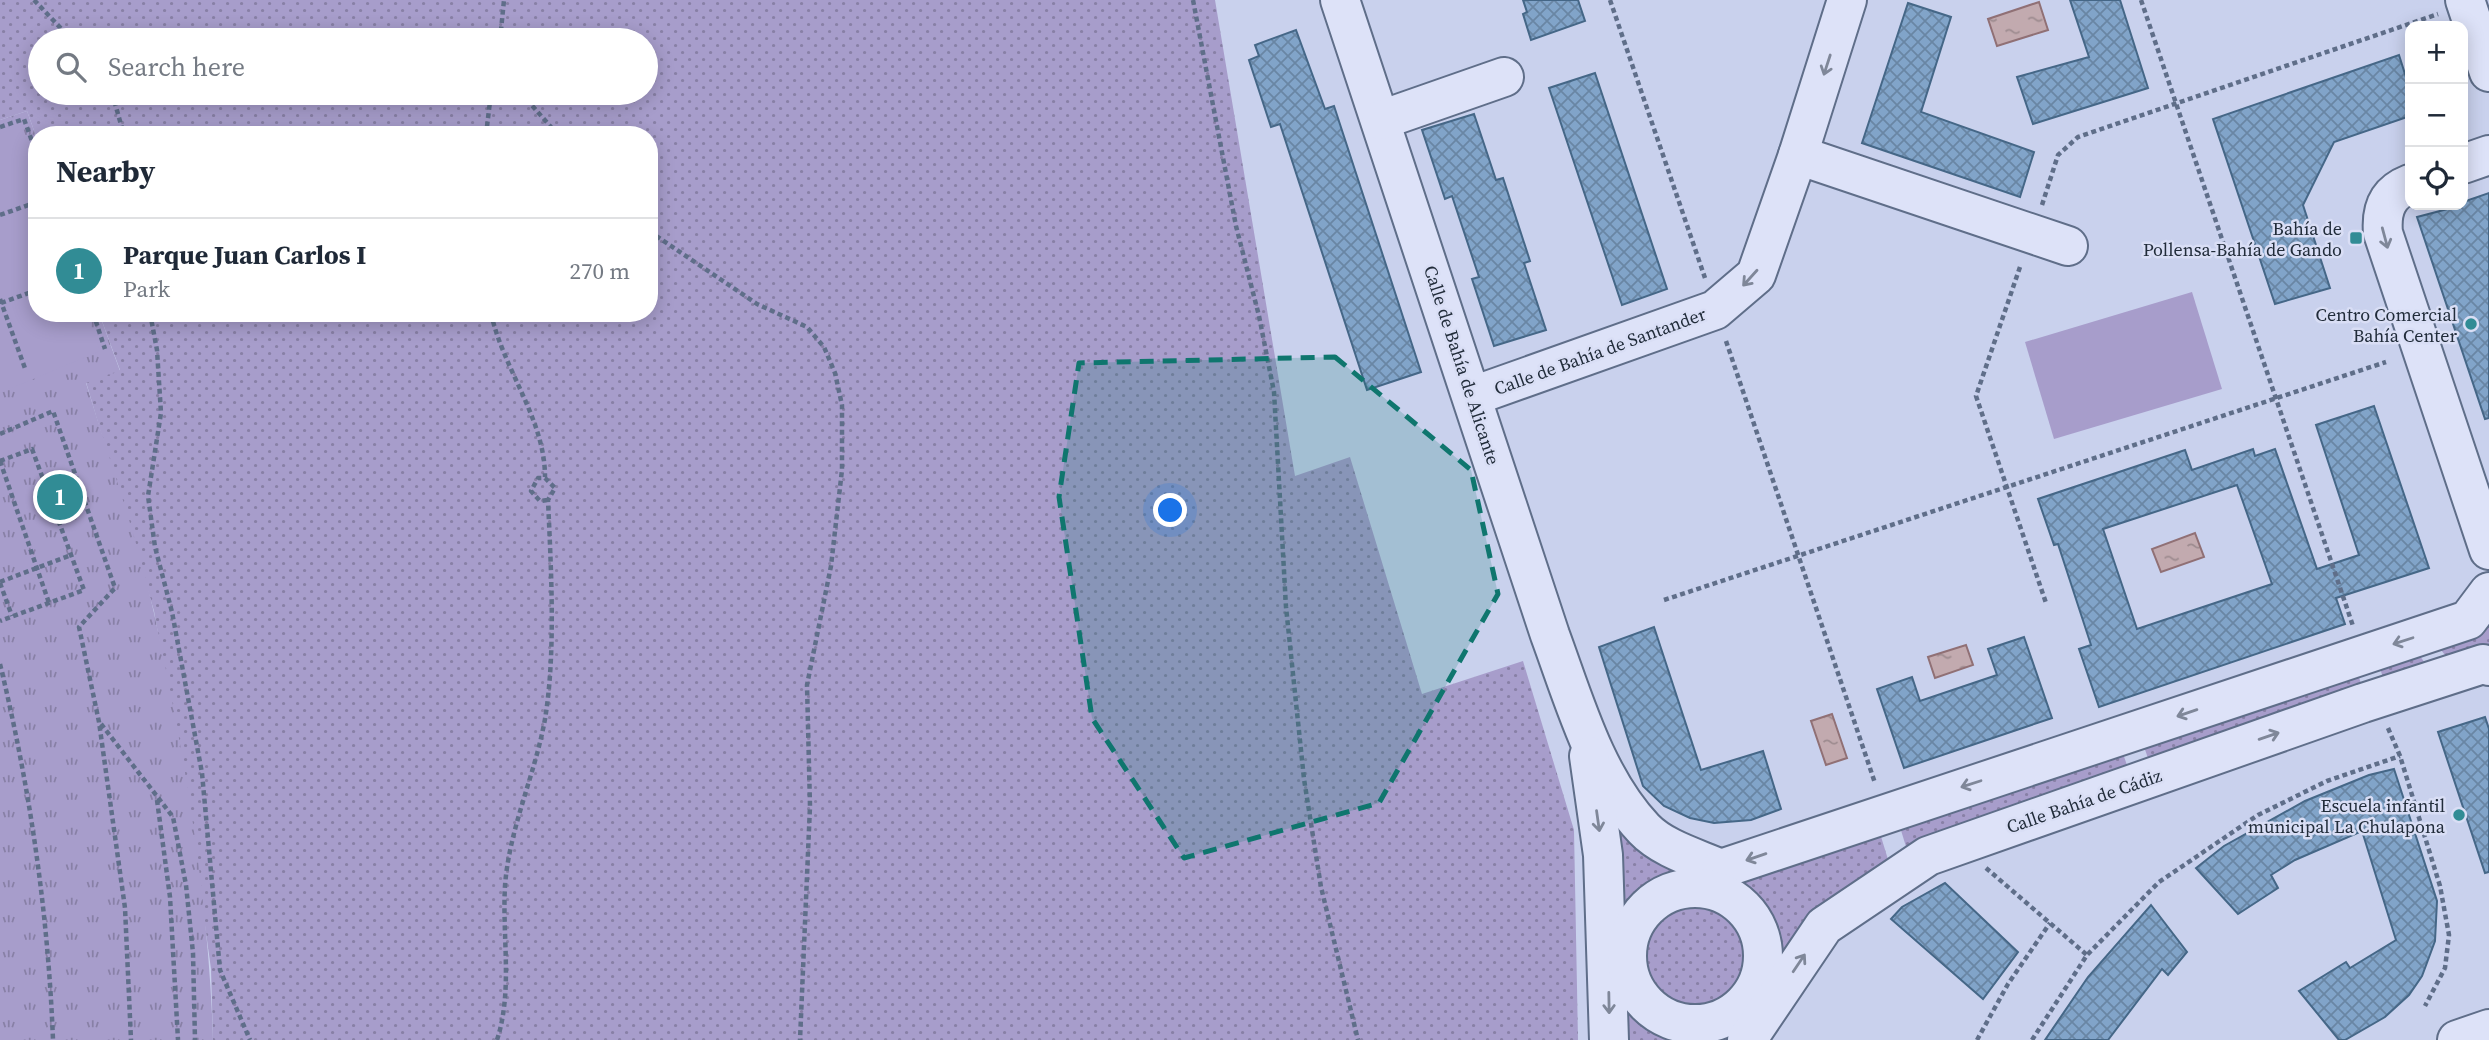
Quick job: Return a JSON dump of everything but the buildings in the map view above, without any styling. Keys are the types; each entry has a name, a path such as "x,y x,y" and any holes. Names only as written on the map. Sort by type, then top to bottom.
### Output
{"street":[{"name":"Calle de Bahía de Alicante","path":"1340,0 1550,635 1585,730 1612,783 1645,830 1719,880"},
{"name":"Calle de Bahía de Santander","path":"1473,396 1715,310 1756,275 1798,155 1847,0"},
{"path":"2457,5 2489,72"},
{"path":"1381,120 1503,77"},
{"path":"1798,155 2068,246"},
{"path":"2405,188 2386,201 2382,214 2383,233 2478,479 2489,550"},
{"path":"1609,1040 1618,966 1636,921 1651,903 1671,892 1719,880 2468,620 2489,592"},
{"name":"Calle Bahía de Cádiz","path":"1747,1040 1760,1002 1824,926 1928,856 2363,703 2483,664 2489,666"},
{"name":"Calle de Bahía de Alicante","path":"1585,730 1618,966"},
{"path":"1618,966 1649,1006 1668,1019 1691,1025 1714,1022 1760,1002 1764,955 1760,934 1751,915 1735,901 1719,880"},
{"path":"2457,1040 2489,1029"}],"path":[{"path":"34,0 61,28"},
{"path":"501,28 504,0"},
{"path":"1193,0 1236,226 1259,316 1274,392 1286,607 1304,779 1321,887 1358,1040"},
{"path":"1610,0 1706,283"},
{"path":"2141,0 2354,630"},
{"path":"2038,215 2058,155 2068,143 2078,137 2457,5"},
{"path":"115,105 121,126"},
{"path":"486,126 489,105"},
{"path":"532,105 550,126"},
{"path":"0,127 24,119 28,130"},
{"path":"0,215 28,205"},
{"path":"658,237 757,304 807,327 824,347 835,373 842,405 842,470 831,566 807,685 810,806 800,1040"},
{"path":"2020,267 1976,396 2046,603"},
{"path":"26,371 1,302 28,293"},
{"path":"96,322 105,349"},
{"path":"152,322 157,350 161,413 148,496 155,547 172,612 202,773 220,970 250,1040"},
{"path":"493,322 541,446 545,478 555,488 548,500 549,659 545,719 512,841 505,884 506,983 497,1040"},
{"path":"1725,339 1879,794"},
{"path":"1664,600 2008,489 2386,362"},
{"path":"0,434 53,411 115,588 79,627 99,722 125,908 131,1040"},
{"path":"0,621 12,616 49,603 84,590 32,449 0,461 49,603"},
{"path":"545,478 538,478 531,491 540,501 548,500"},
{"path":"12,616 0,583 71,555"},
{"path":"0,664 18,740 38,857 50,975 53,1040"},
{"path":"2384,721 2400,756 2440,886 2449,935 2445,968 2425,1006"},
{"path":"99,722 173,817 186,885 193,953 195,1040"},
{"path":"2032,1040 2087,955 2159,882 2258,815 2327,782 2400,756"},
{"path":"157,799 170,897 178,1040"},
{"path":"1978,860 2087,955"},
{"path":"1977,1040 2008,984 2050,923"}],"highlighted area":[{"path":"1335,357 1471,470 1498,594 1379,803 1184,858 1092,718 1059,497 1079,363"}],"green space":[{"path":"0,0 1215,0 1295,476 1350,457 1422,694 1523,661 1574,830 1578,1040 213,1040 211,969 188,802 154,611 86,382 120,370 102,322 658,322 658,126 32,126 27,111 0,120"},
{"path":"27,111 32,126 28,126 28,322 102,322 120,371 86,383 139,555 154,613 175,718 200,880 211,987 213,1040 0,1040 0,120"},
{"path":"21,127 28,147 28,322 89,322 100,351 0,393 0,134"},
{"path":"2192,292 2222,389 2054,439 2025,342"},
{"path":"2489,617 2489,648 2448,659 2435,642"},
{"path":"2415,649 2427,666 2384,681 2378,662"},
{"path":"2356,669 2363,689 2149,761 2142,741"},
{"path":"2121,748 2128,768 1908,853 1899,824"},
{"path":"1612,815 1689,876 1683,882 1657,890 1625,919 1622,918"},
{"path":"1879,830 1890,866 1804,929 1780,953 1773,952 1757,913 1733,890 1734,882"},
{"path":"1696,897 1719,901 1738,914 1751,933 1755,956 1751,979 1738,998 1719,1011 1696,1015 1673,1011 1654,998 1641,979 1637,956 1641,933 1654,914 1673,901"},
{"path":"1622,987 1627,988 1641,1008 1670,1027 1706,1032 1739,1022 1732,1040 1617,1040"}],"water":[{"path":"2039,2 2048,30 1997,46 1988,19"},
{"path":"2195,533 2204,557 2161,572 2152,549"},
{"path":"1966,645 1973,665 1935,678 1928,657"},
{"path":"1832,714 1847,758 1826,765 1811,721"}],"place":[{"name":"Bahía de Pollensa-Bahía de Gando","path":"2356,238"},
{"name":"Centro Comercial Bahía Center","path":"2471,324"},
{"name":"Parque Juan Carlos I","path":"60,497"},
{"name":"Escuela infantil municipal La Chulapona","path":"2459,815"}]}
